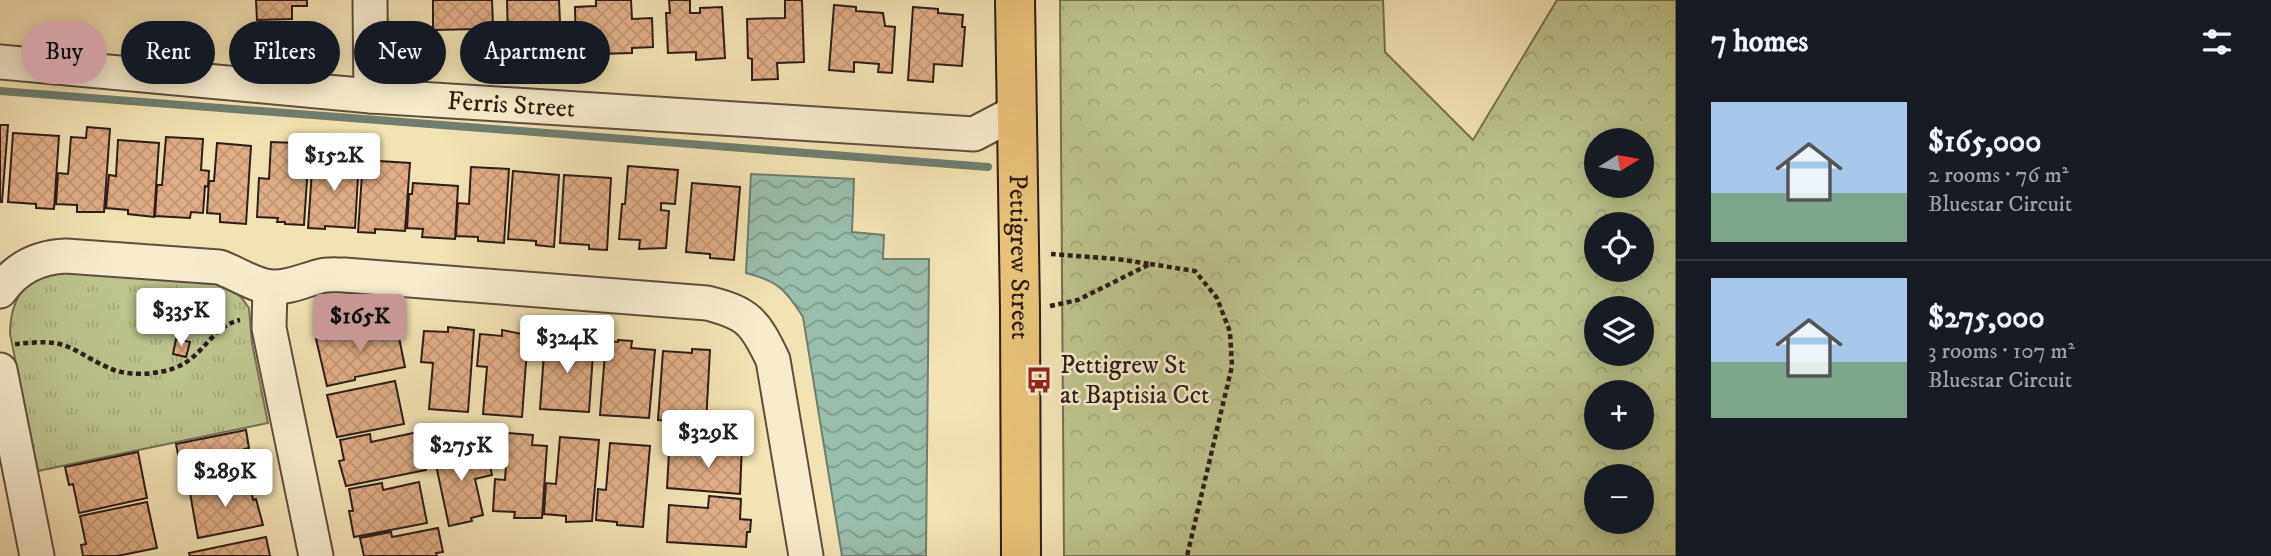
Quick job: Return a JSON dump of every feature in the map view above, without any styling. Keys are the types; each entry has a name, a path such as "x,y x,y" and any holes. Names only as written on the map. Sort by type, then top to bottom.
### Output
{"main road":[{"name":"Pettigrew Street","path":"1015,0 1020,309 1020,556"}],"street":[{"path":"370,0 371,96"},
{"name":"Ferris Street","path":"0,62 371,96 974,134 1018,111"},
{"path":"0,291 9,278 28,265 49,257 66,256 219,267 239,274 253,283 269,301 269,328 316,556"},
{"path":"269,301 322,275 344,275 707,303 733,309 750,321 773,360 806,556"},
{"path":"6,357 37,556"}],"path":[{"path":"1019,254 1117,259 1195,271 1217,298 1230,332 1232,366 1187,556"},
{"path":"1020,309 1078,300 1150,264"},
{"path":"6,357 60,344 75,349 108,368 140,374 178,368 190,361 218,331 269,301"}],"green space":[{"path":"1060,0 1383,0 1385,52 1473,140 1557,0 1676,0 1676,556 1064,556"},
{"path":"66,271 218,284 230,288 249,308 252,343 268,423 38,471 10,334 11,317 16,301 31,281"}],"water":[{"path":"751,174 854,179 852,232 884,235 883,259 929,259 926,556 842,556 803,317 774,283 746,273"}],"building":[{"path":"256,0 307,0 307,6 292,6 292,19 257,20"},
{"path":"433,0 492,0 493,21 460,21 460,29 446,30 446,21 433,21"},
{"path":"507,0 559,0 560,21 508,21"},
{"path":"596,0 631,0 632,19 652,18 653,47 632,48 632,53 610,54 610,21 575,21 575,7 596,6"},
{"path":"669,0 690,0 690,13 700,13 700,8 722,7 725,58 696,60 696,52 668,53 666,13 670,13"},
{"path":"785,0 802,0 804,62 777,63 778,79 752,80 752,59 748,58 747,19 785,18"},
{"path":"834,5 856,7 856,11 883,13 885,26 895,27 892,73 878,72 879,64 854,62 854,72 829,70"},
{"path":"913,7 963,15 962,27 965,27 962,66 934,64 933,82 908,80"},
{"path":"0,125 8,125 2,202 0,202"},
{"path":"87,127 110,129 104,212 77,212 77,205 56,204 58,173 68,174 71,137 86,138"},
{"path":"13,133 59,136 54,209 36,208 36,204 8,202"},
{"path":"166,137 203,139 201,170 209,171 203,213 191,212 190,218 155,216 157,185 162,185"},
{"path":"118,140 159,143 154,217 106,208 109,175 116,176"},
{"path":"271,142 295,143 295,149 309,150 304,225 277,222 278,218 257,217 259,178 269,179"},
{"path":"217,143 251,146 246,224 220,222 220,214 207,213 209,181 214,181"},
{"path":"313,156 359,159 355,228 308,228"},
{"path":"363,160 410,163 405,231 375,229 375,233 358,232"},
{"path":"628,166 678,170 675,204 661,203 661,210 669,211 666,248 639,249 640,240 619,239"},
{"path":"471,167 509,169 504,243 478,241 478,237 456,236 458,203 469,204"},
{"path":"513,171 559,175 554,247 536,245 536,241 508,239"},
{"path":"564,175 611,178 607,250 589,249 589,245 560,243"},
{"path":"413,183 458,186 455,239 422,237 423,229 407,228 409,194 412,194"},
{"path":"692,183 740,187 734,260 686,252"},
{"path":"396,323 405,367 355,377 355,380 327,386 316,339"},
{"path":"448,327 474,330 468,412 429,409 433,363 421,362 424,331 448,332"},
{"path":"502,330 528,335 522,417 483,414 487,367 477,366 480,334 502,336"},
{"path":"570,337 594,339 589,412 540,409 545,339 569,342"},
{"path":"176,339 190,342 186,357 173,354"},
{"path":"606,341 632,341 631,348 655,350 649,418 600,415"},
{"path":"692,349 710,350 706,423 658,420 663,351 692,353"},
{"path":"395,381 404,424 337,437 327,395"},
{"path":"246,430 249,448 244,449 250,477 185,490 176,444"},
{"path":"418,432 426,470 346,486 339,461 344,460 340,440 370,434 371,442"},
{"path":"508,433 533,435 532,445 547,446 542,518 514,518 515,512 493,511 495,479 505,480"},
{"path":"560,437 599,440 592,521 566,522 566,516 544,514 546,483 556,484"},
{"path":"712,442 742,444 740,494 667,488 669,453 711,456"},
{"path":"610,443 650,446 643,527 596,520 598,489 606,490"},
{"path":"468,444 472,461 488,457 492,475 475,479 483,515 471,518 472,521 449,526 433,451"},
{"path":"138,452 147,498 79,513 73,484 69,485 65,467"},
{"path":"249,479 253,500 256,499 263,525 198,538 190,493"},
{"path":"419,482 427,523 354,537 349,511 353,511 349,489 382,483 383,490"},
{"path":"709,496 741,499 740,519 751,520 746,547 667,542 669,505 708,508"},
{"path":"147,502 157,548 117,556 83,556 81,545 86,544 80,516"},
{"path":"438,528 443,552 436,553 437,556 364,556 360,538 391,532 392,537"},
{"path":"266,537 270,556 190,556 189,553"}],"waterway":[{"path":"0,91 988,167"}],"place":[{"name":"Pettigrew St at Baptisia Cct","path":"1039,380"}]}
